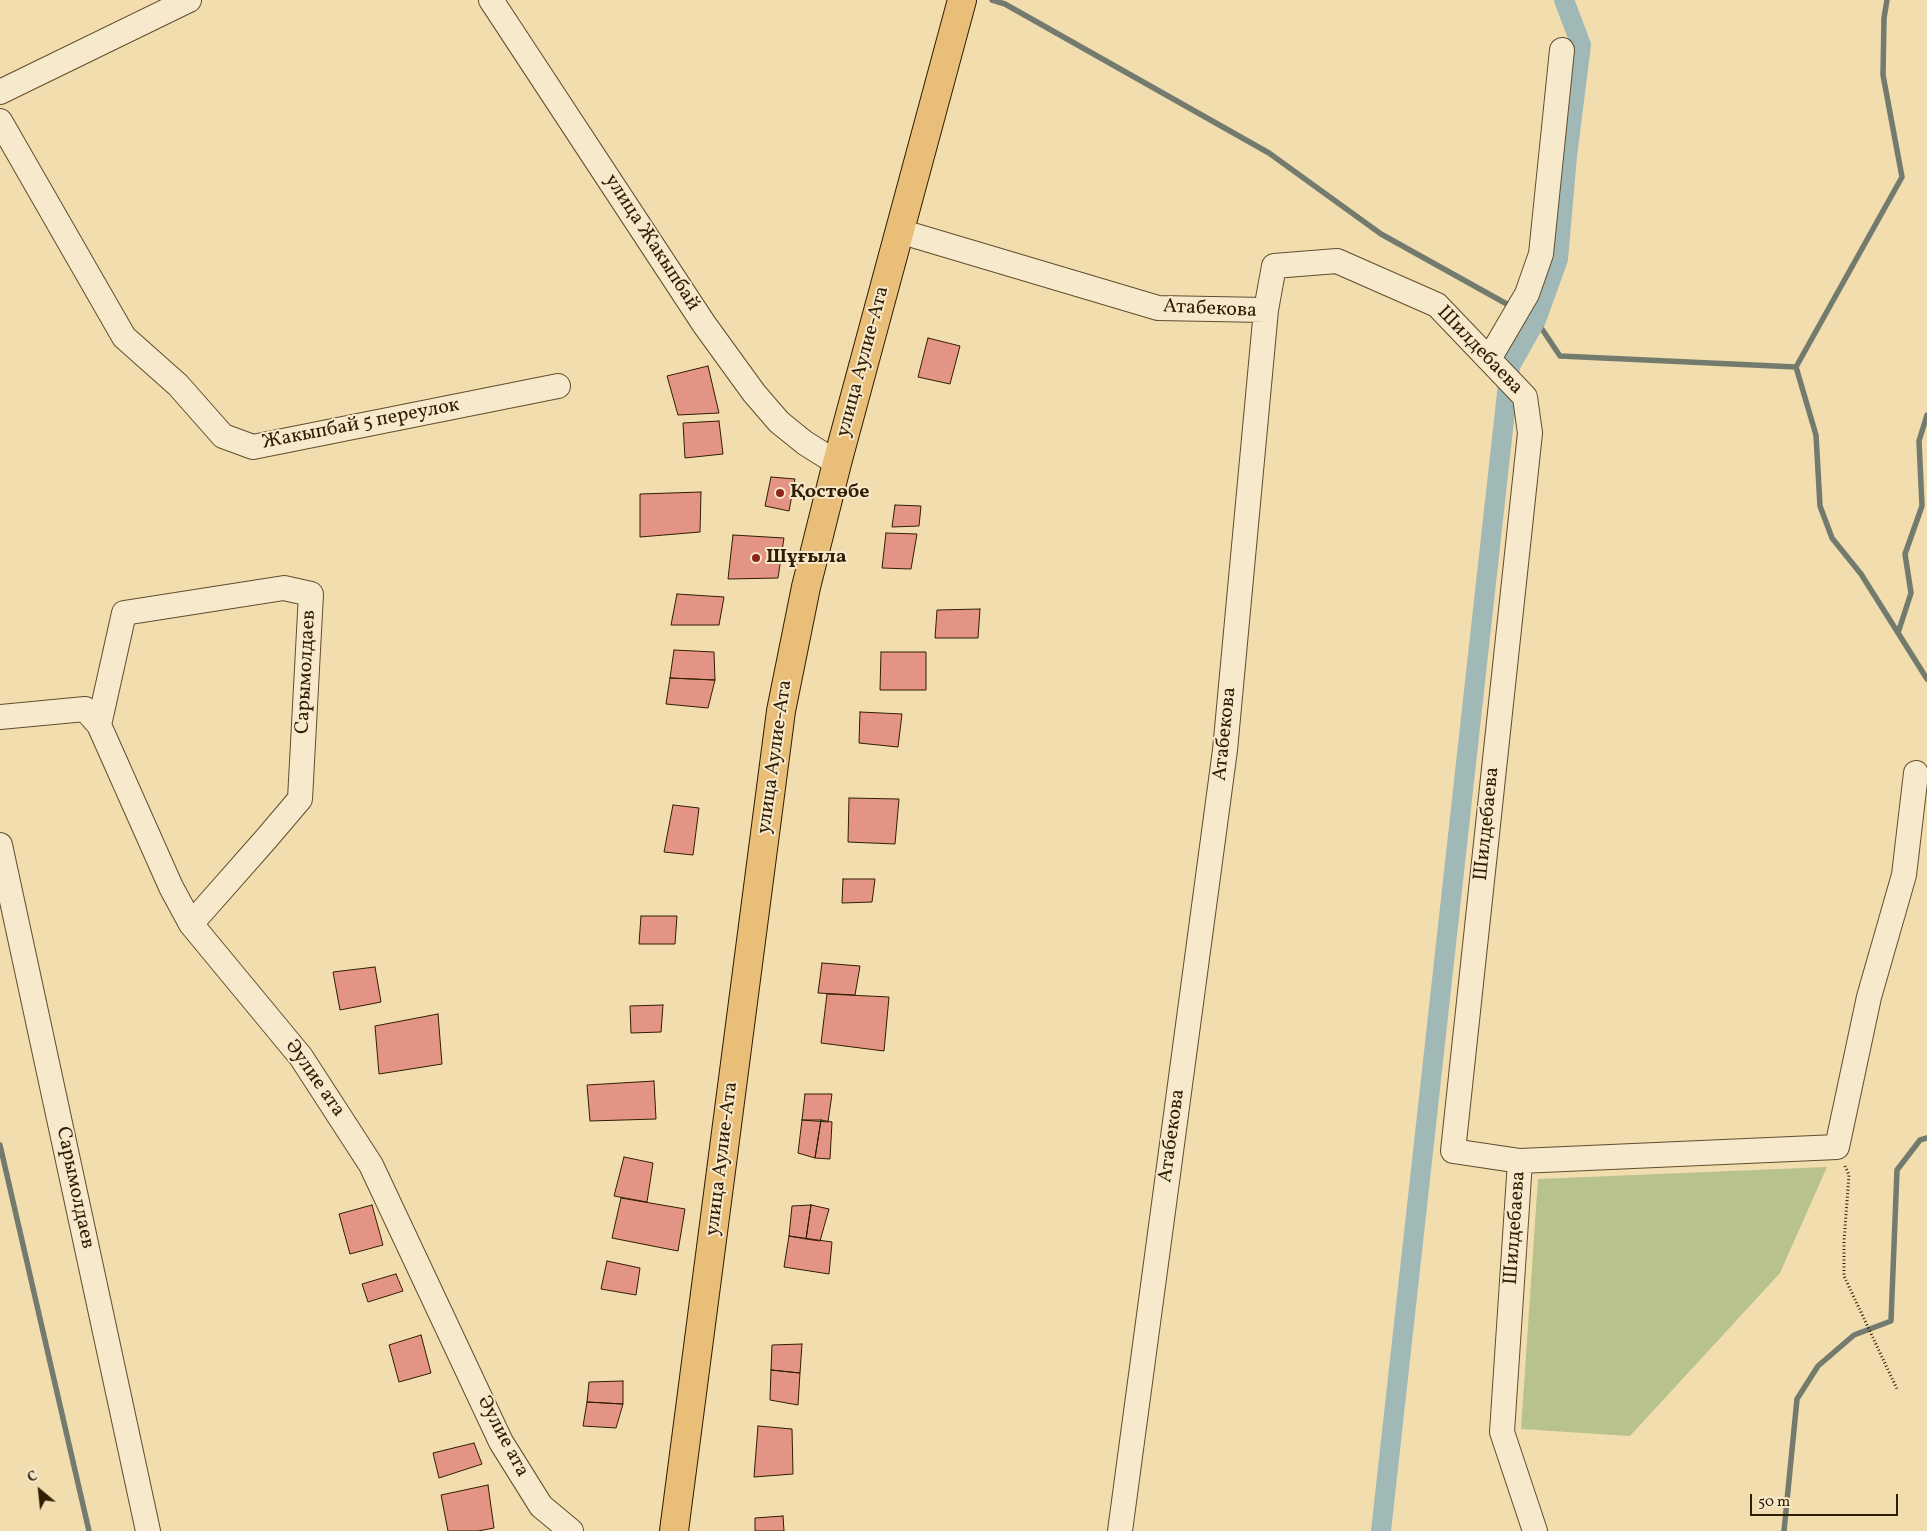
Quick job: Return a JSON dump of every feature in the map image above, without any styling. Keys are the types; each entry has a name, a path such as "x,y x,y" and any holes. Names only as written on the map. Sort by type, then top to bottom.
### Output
{"main road":[{"name":"улица Аулие-Ата","path":"674,1531 781,711 806,587 837,463 962,0"}],"street":[{"path":"0,92 189,0"},
{"name":"улица Жакыпбай","path":"491,0 699,316 754,393 779,422 805,443 837,463"},
{"path":"1489,359 1527,294 1541,254 1562,50"},
{"name":"Жакыпбай 5 переулок","path":"0,121 124,337 178,385 223,436 253,446 558,386"},
{"name":"Атабекова","path":"899,231 1158,308 1266,310 1225,750 1120,1531"},
{"name":"Шилдебаева","path":"1266,310 1274,266 1337,261 1438,305 1525,397 1530,433 1452,1151 1520,1160 1502,1432 1535,1531"},
{"name":"Сарымолдаев","path":"99,725 124,612 284,588 312,594 300,798 191,924"},
{"name":"Әулие ата","path":"0,717 84,709 99,725 171,888 191,924 301,1057 371,1165 501,1442 541,1506 571,1531"},
{"path":"1520,1160 1837,1147 1869,997 1904,875 1916,773"},
{"name":"Сарымолдаев","path":"0,845 148,1531"}],"path":[{"path":"1837,1147 1849,1176 1844,1241 1844,1276 1897,1389"}],"green space":[{"path":"1827,1167 1780,1273 1630,1436 1521,1429 1538,1179"}],"building":[{"path":"928,338 960,346 950,384 918,377"},
{"path":"708,366 719,413 678,415 667,376"},
{"path":"719,421 723,454 685,458 683,423"},
{"name":"Қостөбе","path":"771,477 795,479 789,511 765,506"},
{"path":"701,492 700,532 640,537 640,494"},
{"path":"895,505 921,506 919,526 892,527"},
{"path":"886,533 917,534 911,569 882,568"},
{"name":"Шұғыла","path":"733,535 784,538 778,578 728,579"},
{"path":"677,594 724,597 719,625 671,625"},
{"path":"980,609 978,638 935,638 937,610"},
{"path":"674,650 714,652 715,680 670,678"},
{"path":"881,652 926,652 926,690 880,690"},
{"path":"670,678 715,680 708,708 666,704"},
{"path":"860,712 902,714 898,747 859,743"},
{"path":"849,798 899,799 895,844 848,842"},
{"path":"673,805 699,808 693,855 664,852"},
{"path":"843,879 875,879 872,902 842,903"},
{"path":"641,916 677,916 675,944 639,944"},
{"path":"822,963 860,966 855,995 818,993"},
{"path":"375,967 381,1002 340,1010 333,972"},
{"path":"827,994 889,997 884,1051 821,1043"},
{"path":"663,1005 661,1032 631,1033 630,1006"},
{"path":"438,1014 442,1064 379,1074 375,1026"},
{"path":"654,1081 656,1119 590,1121 587,1085"},
{"path":"805,1094 832,1094 828,1122 802,1120"},
{"path":"802,1120 821,1120 815,1158 798,1153"},
{"path":"821,1120 832,1122 830,1159 815,1158"},
{"path":"624,1157 653,1163 647,1202 614,1196"},
{"path":"621,1198 685,1209 678,1251 612,1238"},
{"path":"372,1205 383,1245 350,1254 339,1214"},
{"path":"811,1205 806,1239 789,1236 792,1206"},
{"path":"811,1205 829,1209 820,1241 806,1239"},
{"path":"789,1236 832,1242 829,1274 784,1267"},
{"path":"607,1261 640,1268 636,1295 601,1289"},
{"path":"396,1274 403,1291 368,1302 362,1284"},
{"path":"421,1335 431,1373 399,1382 389,1345"},
{"path":"802,1344 800,1373 771,1370 772,1345"},
{"path":"771,1370 800,1373 798,1405 770,1400"},
{"path":"623,1381 623,1404 587,1402 589,1382"},
{"path":"587,1402 623,1404 616,1428 583,1426"},
{"path":"758,1426 792,1429 793,1474 754,1477"},
{"path":"474,1443 482,1464 439,1478 433,1453"},
{"path":"488,1485 494,1528 478,1531 448,1531 441,1495"},
{"path":"783,1516 784,1531 755,1531 755,1518"}],"waterway":[{"path":"992,0 1005,4 1269,153 1381,234 1514,308"},
{"path":"1381,1531 1510,366 1536,320 1558,259 1567,156 1581,45 1564,0"},
{"path":"1887,0 1884,18 1883,75 1902,177 1796,367 1816,435 1820,506 1832,538 1861,574 1927,679"},
{"path":"1522,312 1536,320 1560,356 1796,367"},
{"path":"1898,633 1911,593 1905,554 1922,506 1919,441 1927,415"},
{"path":"1784,1531 1797,1399 1818,1366 1854,1335 1891,1321 1897,1170 1920,1140 1927,1138"},
{"path":"0,1145 89,1531"}],"place":[{"name":"Қостөбе","path":"780,493"},
{"name":"Шұғыла","path":"756,558"}]}
